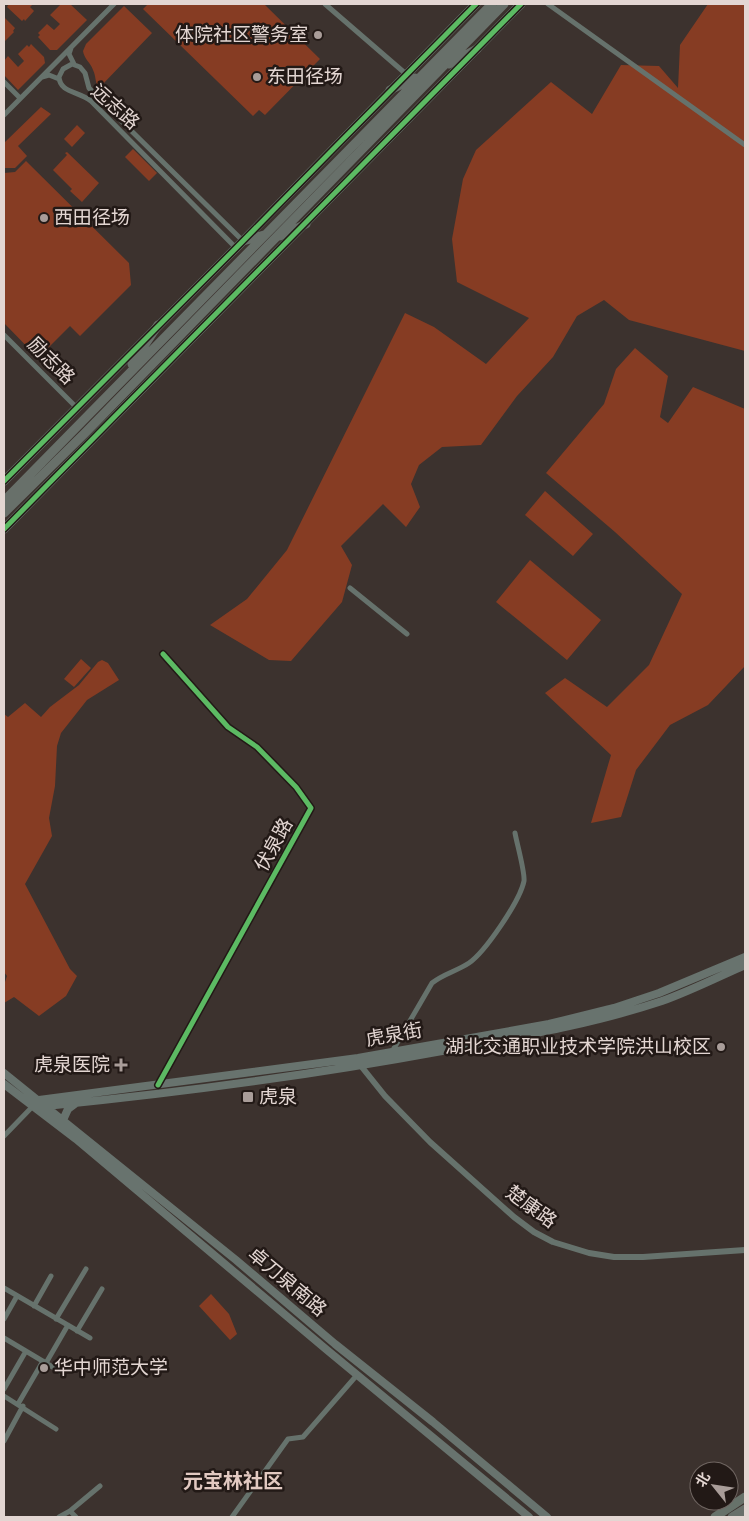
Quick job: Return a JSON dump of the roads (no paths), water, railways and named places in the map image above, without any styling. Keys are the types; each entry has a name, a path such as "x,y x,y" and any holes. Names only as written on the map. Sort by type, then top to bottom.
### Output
{"highway":[{"path":"4,500 492,4"},
{"path":"4,513 504,4"},
{"path":"442,67 477,49"},
{"path":"390,90 422,75"},
{"path":"275,238 306,224"},
{"path":"240,244 264,235"},
{"path":"118,384 158,325"},
{"path":"732,1517 745,1509"}],"main road":[{"path":"4,480 476,4"},
{"path":"4,529 521,4"},
{"name":"虎泉街","path":"36,1103 158,1084 360,1062 393,1050 549,1024 614,1008 659,993 745,956"},
{"name":"虎泉街","path":"46,1106 360,1062 552,1031 616,1015 664,1000 745,965"},
{"name":"卓刀泉南路","path":"4,1073 36,1103 356,1375 529,1517"},
{"name":"卓刀泉南路","path":"4,1084 36,1103 46,1106 547,1517"},
{"path":"63,1120 68,1109 76,1103"},
{"path":"714,1517 745,1497"}],"street":[{"path":"4,115 114,4"},
{"path":"325,4 406,74"},
{"path":"548,4 745,145"},
{"path":"40,79 49,75 59,79 62,68 74,64 69,54 73,45"},
{"name":"远志路","path":"74,64 84,71 88,84 96,96 240,244"},
{"name":"远志路","path":"59,79 65,89 78,93 91,101 240,244"},
{"path":"4,82 20,98"},
{"name":"励志路","path":"4,335 77,408"},
{"path":"350,588 407,634"},
{"name":"伏泉路","path":"158,1084 311,808 296,787 257,748 228,727 163,654"},
{"path":"393,1050 432,983 441,976 468,963 483,951 520,893 524,880 515,832"},
{"name":"楚康路","path":"360,1062 386,1096 430,1142 514,1217 534,1232 553,1242 589,1253 614,1257 643,1257 745,1250"},
{"path":"4,1136 36,1103"},
{"path":"56,1319 86,1269"},
{"path":"34,1306 51,1276"},
{"path":"4,1288 90,1338"},
{"path":"77,1331 102,1289"},
{"path":"4,1319 17,1296"},
{"path":"4,1441 44,1362 68,1326"},
{"path":"5,1341 61,1372"},
{"path":"4,1389 26,1351"},
{"path":"232,1517 288,1439 303,1437 356,1375"},
{"path":"4,1396 21,1405 56,1429"},
{"path":"59,1517 70,1511 100,1486"},
{"path":"70,1511 76,1517"}],"place":[{"name":"体院社区警务室","path":"318,35"},
{"name":"东田径场","path":"257,77"},
{"name":"西田径场","path":"44,218"},
{"name":"湖北交通职业技术学院洪山校区","path":"721,1047"},
{"name":"虎泉医院","path":"121,1065"},
{"name":"虎泉","path":"248,1097"},
{"name":"华中师范大学","path":"44,1368"}],"district":[{"name":"元宝林社区","path":"233,1481"}]}
